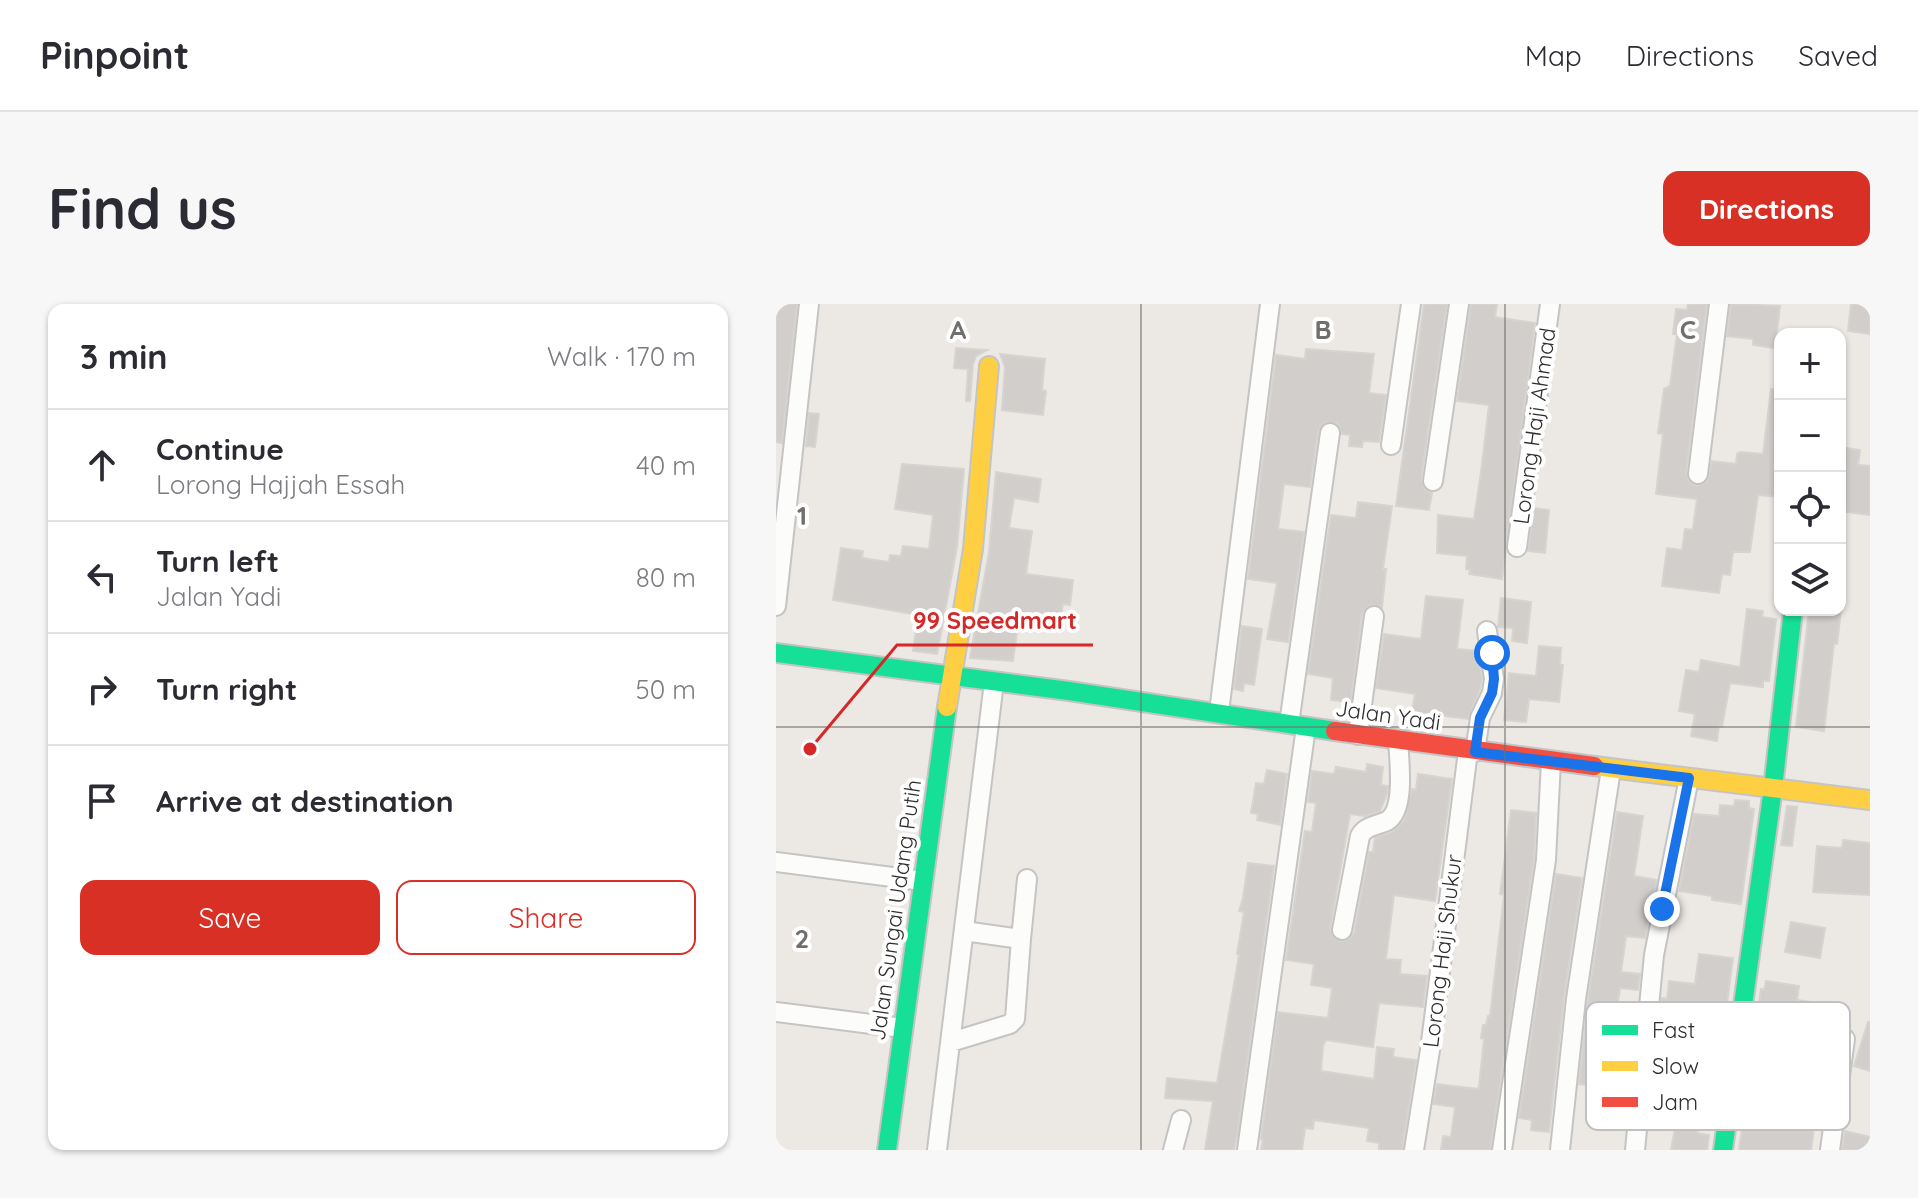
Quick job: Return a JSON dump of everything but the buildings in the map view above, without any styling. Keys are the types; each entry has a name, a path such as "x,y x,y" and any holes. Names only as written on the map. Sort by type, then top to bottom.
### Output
{"street":[{"path":"776,606 809,304"},
{"path":"1219,712 1270,304"},
{"path":"1391,445 1411,304"},
{"path":"1433,481 1459,304"},
{"name":"Lorong Haji Ahmad","path":"1517,547 1550,304"},
{"path":"1698,474 1719,304"},
{"name":"Jalan Sungai Udang Putih","path":"887,1150 951,676 973,549 989,366"},
{"path":"1247,1150 1330,433"},
{"path":"1358,735 1374,616"},
{"path":"1743,1002 1773,788 1792,616"},
{"name":"Lorong Haji Shukur","path":"1414,1150 1472,752 1494,679 1487,631"},
{"name":"Jalan Yadi","path":"776,653 1219,712 1472,752 1870,800"},
{"path":"937,1150 994,682"},
{"path":"1342,930 1360,836 1365,829 1391,818 1398,808 1398,740"},
{"path":"1502,1150 1546,860 1551,761"},
{"path":"1560,1150 1576,999 1611,769"},
{"path":"1649,1002 1654,955 1689,778"},
{"path":"776,862 923,881"},
{"path":"951,1042 1010,1024 1015,1019 1027,879"},
{"path":"964,931 1021,939"},
{"path":"776,1012 903,1028"},
{"path":"1173,1150 1181,1120"},
{"path":"1635,1150 1637,1130"},
{"path":"1723,1150 1726,1130"},
{"path":"1830,1150 1833,1130"}],"traffic: fast":[{"path":"1743,1002 1773,788 1792,616"},
{"path":"776,653 1069,691 1335,731"},
{"path":"887,1150 947,707"},
{"path":"1723,1150 1726,1130"}],"traffic: slow":[{"path":"947,707 973,549 989,366"},
{"path":"1594,766 1870,800"}],"traffic: jam":[{"path":"1335,731 1594,766"}],"place":[{"name":"99 Speedmart","path":"810,749"}],"route":[{"path":"1492,653 1492,693 1480,718 1475,752 1689,778 1662,909"}]}
